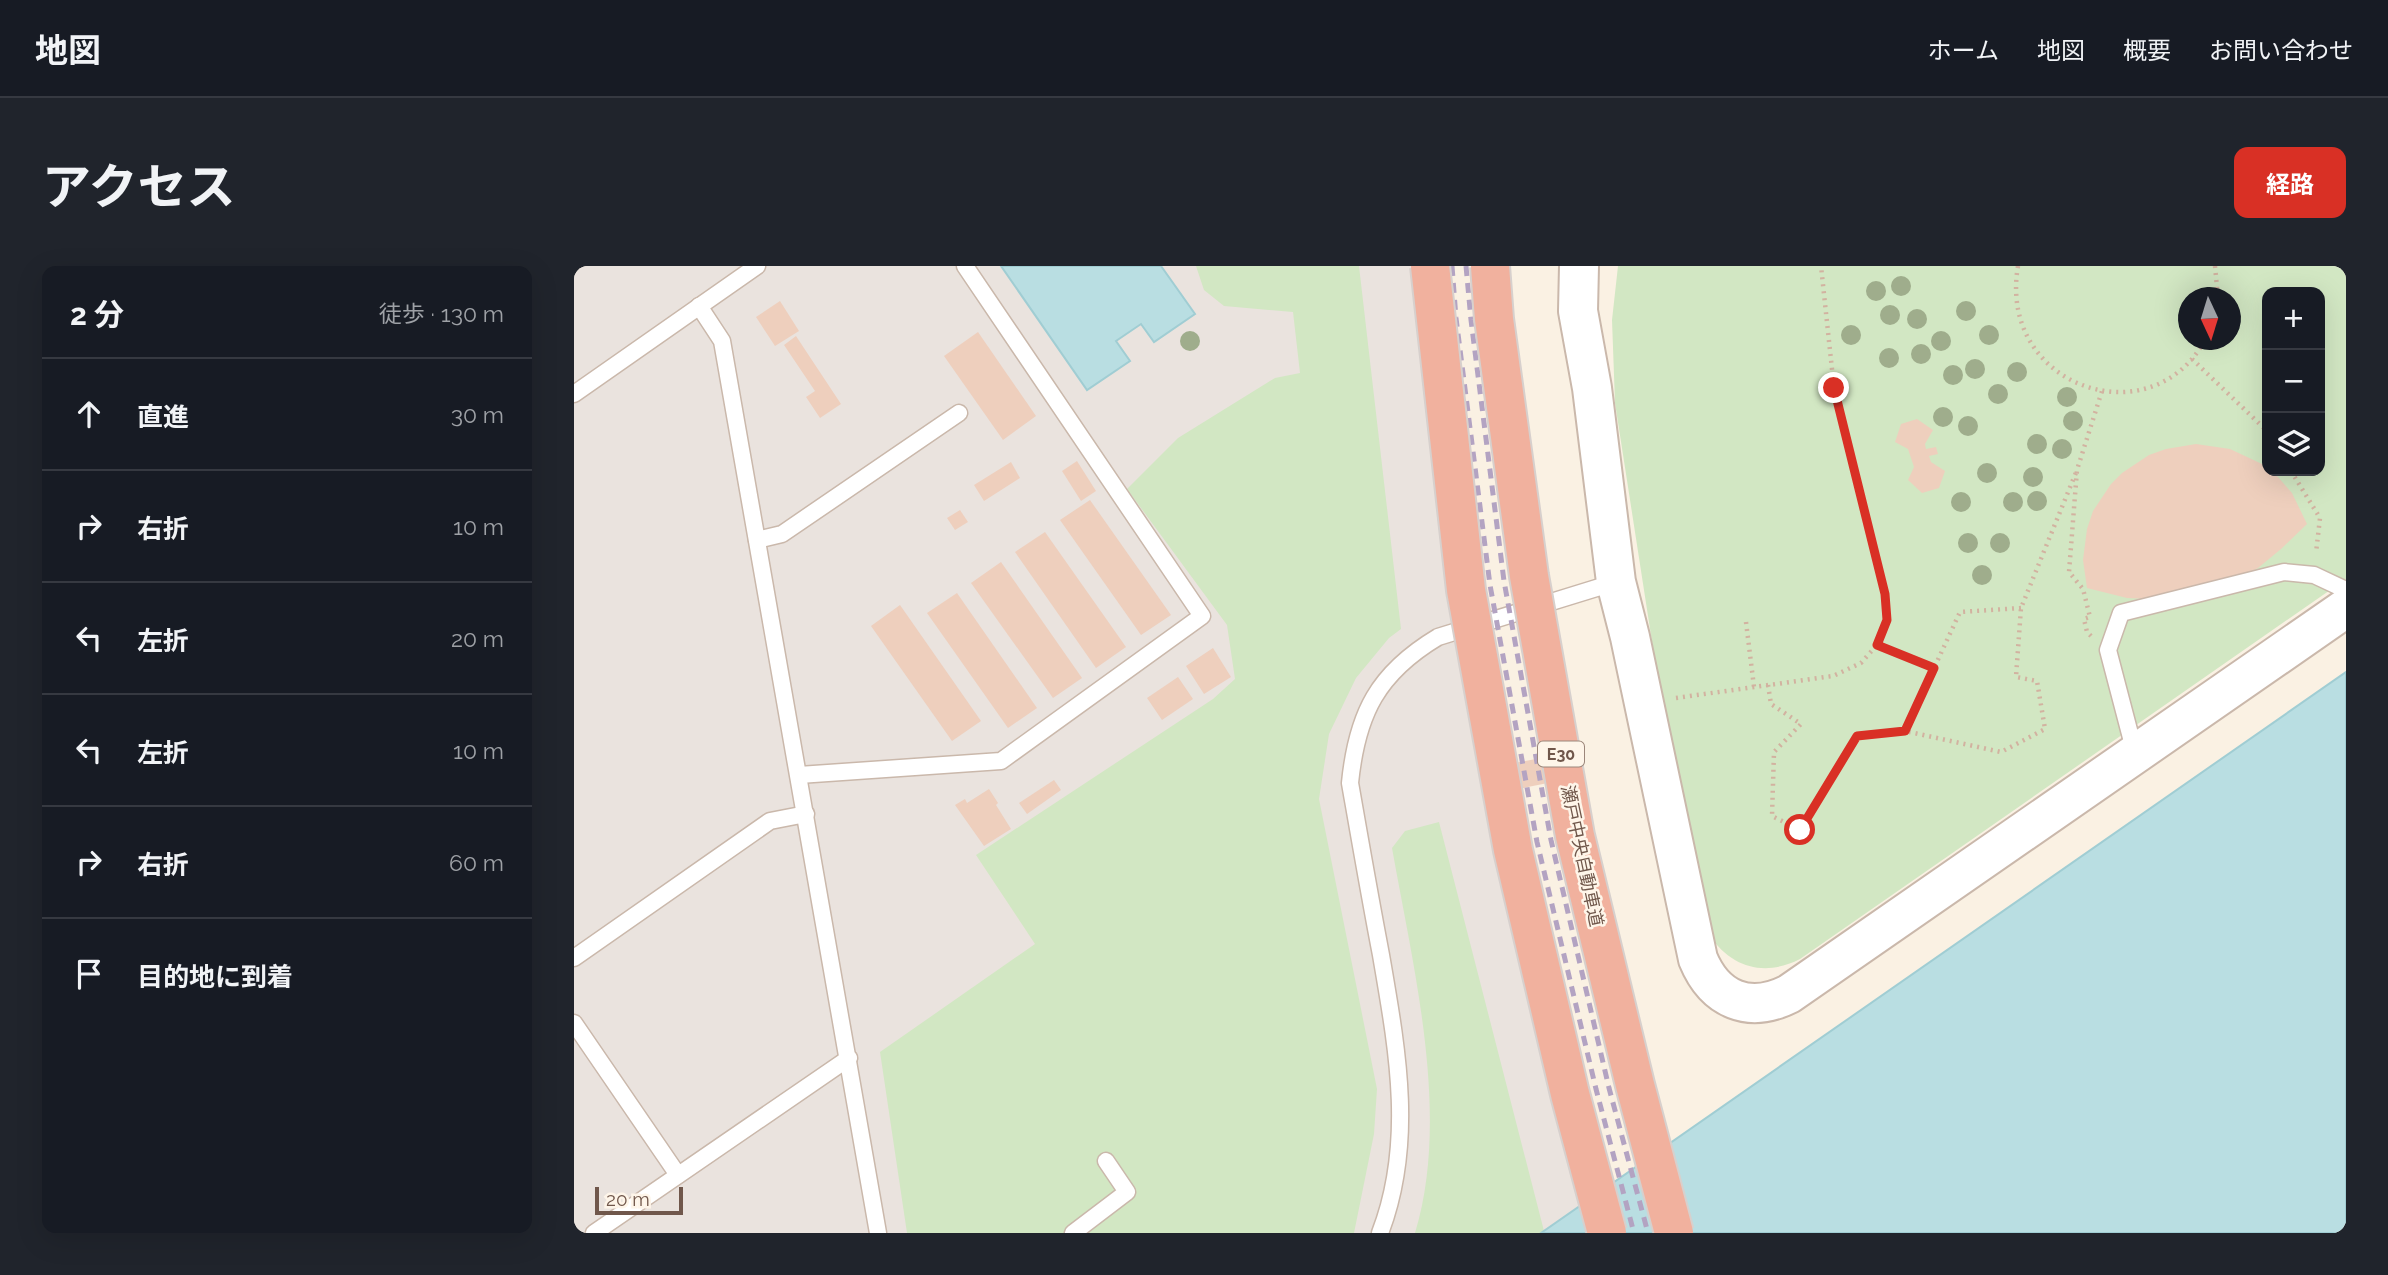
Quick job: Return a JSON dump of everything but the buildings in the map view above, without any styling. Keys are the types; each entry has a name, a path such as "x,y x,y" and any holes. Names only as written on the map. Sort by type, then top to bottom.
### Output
{"highway":[{"path":"1430,266 1465,590 1508,822 1570,1094 1607,1233"},
{"name":"瀬戸中央自動車道","path":"1490,266 1494,320 1528,576 1576,836 1635,1084 1674,1233"}],"street":[{"path":"1579,266 1578,311 1592,388 1616,582 1698,959 1704,974 1714,986 1740,1002 1768,1002 1789,994 2346,608"},
{"path":"1592,388 1603,266"}],"lane":[{"path":"574,394 757,266"},
{"path":"799,775 1001,761 1202,616 965,266"},
{"path":"699,306 722,341 878,1233"},
{"path":"757,540 782,534 959,413"},
{"path":"2136,754 2108,650 2121,613 2284,572 2314,575 2346,590"},
{"path":"1380,1233 1390,1207 1399,1164 1401,1108 1397,1047 1350,783 1353,751 1364,714 1377,690 1412,652 1438,637 1616,582"},
{"path":"574,958 770,821 806,814"},
{"path":"574,1023 678,1175"},
{"path":"594,1233 849,1058"},
{"path":"1073,1233 1127,1192 1106,1161"}],"path":[{"path":"1644,703 1833,676 1861,663 1877,645 1887,620 1885,594 1834,388 1821,266"},
{"path":"2018,266 2015,284 2017,311 2025,336 2049,366 2065,378 2102,391 2122,392 2142,388 2177,372 2198,350"},
{"path":"2216,266 2217,287"},
{"path":"2192,359 2262,426"},
{"path":"1768,685 1771,704 1801,724 1774,752 1772,816 1800,830 1857,736 1905,731 2001,752 2045,729 2037,681 2016,677 2021,608 2077,470 2102,391"},
{"path":"2077,470 2069,572 2083,589 2090,617 2084,618 2085,625"},
{"path":"2294,476 2320,518 2314,575"},
{"path":"1905,731 1960,612 2021,608"},
{"path":"1745,622 1754,687"},
{"path":"1877,645 1934,668"}],"shaded area":[{"path":"574,266 1412,266 1447,601 1510,925 1580,1207 1541,1233 574,1233"}],"green space":[{"path":"1196,266 1359,266 1401,629 1389,638 1356,678 1329,734 1319,799 1377,1089 1374,1134 1354,1233 907,1233 880,1052 1035,944 976,855 1213,699 1235,679 1227,625 1127,489 1178,438 1275,378 1300,373 1293,312 1224,306 1204,290"},
{"path":"1618,266 2346,266 2346,579 1800,959 1774,968 1750,966 1728,956 1710,936 1666,732 1615,403 1612,320"},
{"path":"1439,822 1544,1231 1541,1233 1415,1233 1425,1187 1430,1140 1429,1091 1418,991 1392,848 1405,831"}],"water":[{"path":"1001,266 1161,266 1195,314 1154,342 1141,324 1116,341 1130,361 1087,390"},
{"path":"2346,672 2346,1233 1541,1233"}],"railway":[{"path":"1452,266 1456,318 1490,585 1537,842 1596,1089 1634,1233"},
{"path":"1466,266 1504,581 1551,840 1609,1088 1648,1233"}],"route":[{"path":"1800,830 1857,736 1905,731 1934,668 1877,645 1887,620 1885,594 1834,388"}]}
